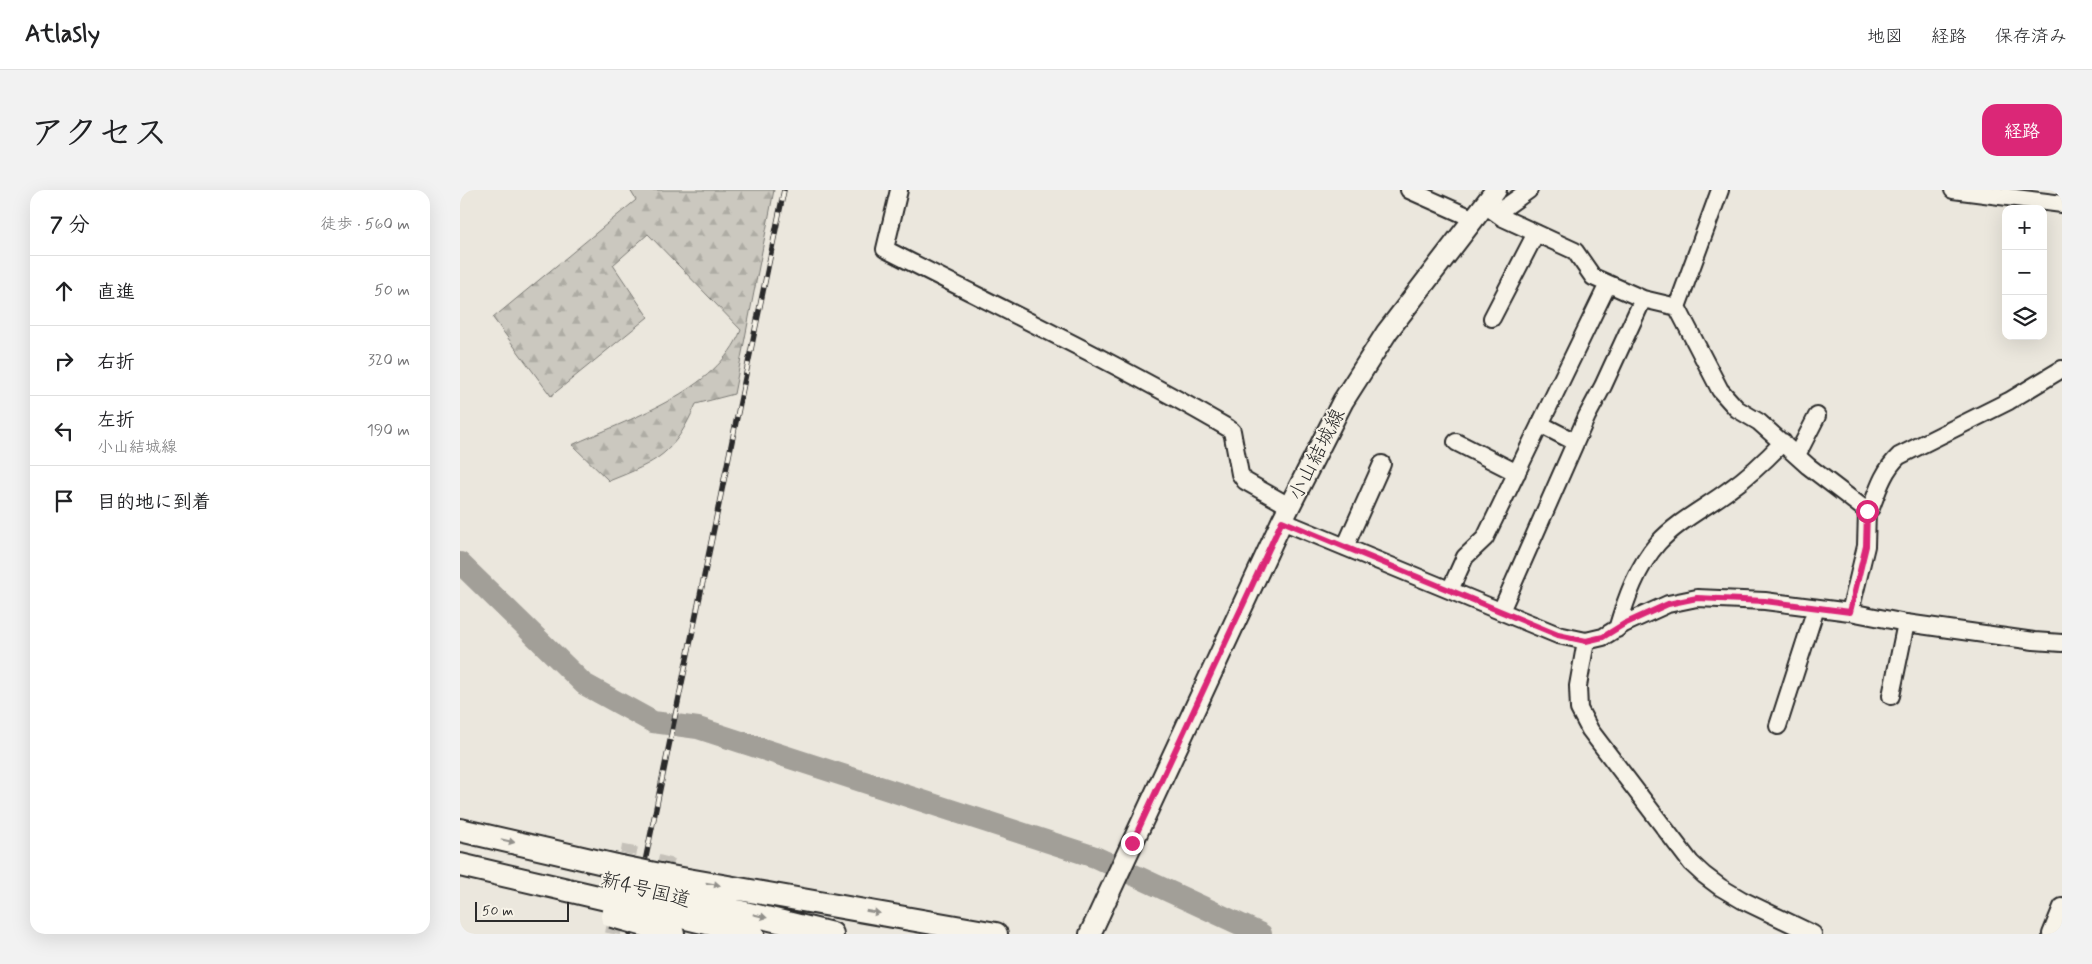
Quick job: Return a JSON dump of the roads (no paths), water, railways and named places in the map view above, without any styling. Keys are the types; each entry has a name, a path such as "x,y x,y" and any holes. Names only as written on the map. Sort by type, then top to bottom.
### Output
{"highway":[{"path":"460,830 616,892 662,908 996,934"},
{"name":"新4号国道","path":"460,845 616,892"},
{"name":"新4号国道","path":"460,865 616,892"},
{"path":"460,878 616,892 662,908"},
{"name":"新4号国道","path":"662,908 753,934"},
{"name":"新4号国道","path":"662,908 832,934"}],"main road":[{"name":"小山結城線","path":"1090,934 1285,514 1352,385 1387,332 1488,207"}],"street":[{"path":"899,190 885,249 1155,386 1228,428 1232,431 1240,474 1245,481 1285,514 1345,547 1558,635 1586,641 1603,637 1668,604 1697,598 1765,601 1850,612 1906,623 2034,641 2062,643"},
{"path":"1409,190 1488,207 1536,233 1575,251 1593,277 1643,299 1677,307"},
{"path":"1488,207 1529,190"},
{"path":"1720,190 1677,307 1720,390 1737,408 1759,422 1797,456 1867,511"},
{"path":"1953,190 2062,204"},
{"path":"1492,318 1536,233"},
{"path":"1450,590 1465,557 1485,538 1608,284"},
{"path":"1501,611 1575,442 1643,299"},
{"path":"1850,612 1866,546 1867,511 1882,479 1899,456 2009,401 2062,369"},
{"path":"1797,456 1817,416"},
{"path":"1540,424 1575,442"},
{"path":"1456,442 1517,473"},
{"path":"1617,629 1626,599 1641,569 1658,544 1684,520 1756,470 1783,442"},
{"path":"1345,547 1382,464"},
{"path":"1778,726 1816,608"},
{"path":"1892,696 1906,623"},
{"path":"1586,641 1578,686 1579,709 1590,730 1691,863 1720,887 1813,934"},
{"path":"2051,934 2062,907"}],"waterway":[{"path":"460,563 584,684 653,722 698,728 1095,857 1261,934"}],"tunnel":[{"path":"624,878 630,846"},
{"path":"660,886 667,857"},
{"path":"613,934 618,907"}],"railway":[{"path":"630,934 784,190"}]}
